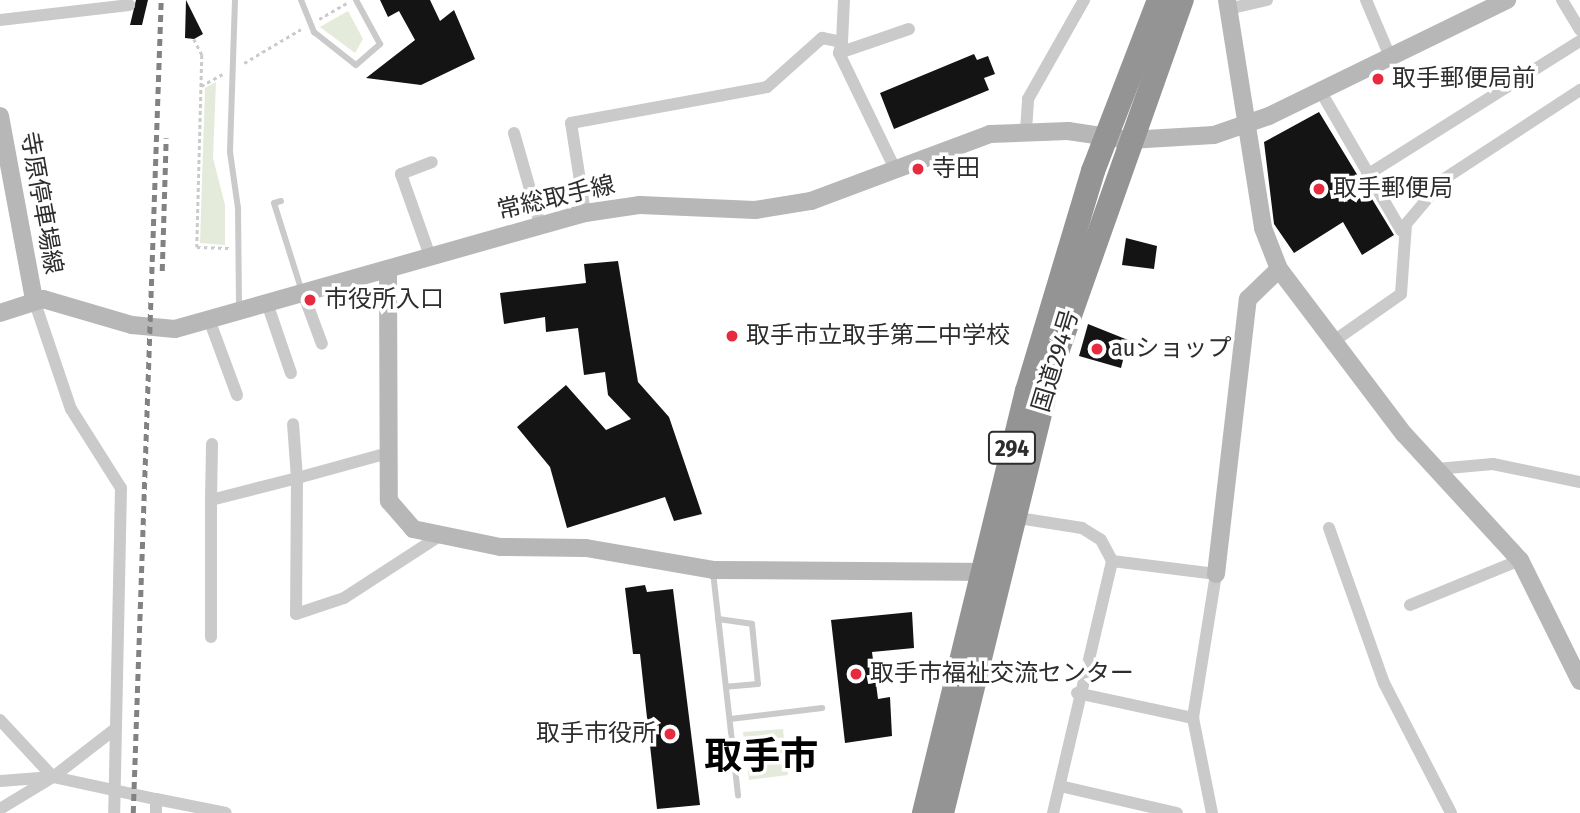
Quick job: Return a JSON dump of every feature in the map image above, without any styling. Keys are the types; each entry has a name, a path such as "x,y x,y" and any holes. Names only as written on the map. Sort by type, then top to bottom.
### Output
{"highway":[{"name":"国道294号","path":"924,813 988,572 1159,0"},
{"name":"国道294号","path":"942,813 988,572 1012,517 1117,138 1182,0"}],"street":[{"path":"844,0 841,47 894,167"},
{"path":"1026,130 1028,99 1084,0"},
{"path":"1268,0 1228,4 1262,228 1279,269 1331,343 1437,469 1520,560 1580,681"},
{"path":"1366,0 1391,59"},
{"name":"常総取手線","path":"34,300 149,328 210,322 267,303 585,213 640,205 784,207 960,142 1026,130 1117,138 1189,138 1246,126 1391,59 1507,0"},
{"path":"1562,0 1580,30"},
{"path":"0,20 129,5"},
{"path":"585,213 571,123 767,87 822,38 841,47 909,29"},
{"path":"1367,175 1580,41"},
{"path":"1321,92 1401,230 1444,179 1580,90"},
{"name":"寺原停車場線","path":"0,116 34,300"},
{"path":"514,132 540,224"},
{"path":"430,256 401,174 432,162"},
{"path":"1331,343 1401,295 1406,225"},
{"path":"1212,813 1193,718 1216,574 1248,299 1279,269"},
{"path":"388,270 388,453 394,512 413,529 438,537 500,547 586,548 713,570 988,572"},
{"path":"303,293 322,344"},
{"path":"0,313 34,300 71,409 121,488 114,813"},
{"path":"267,303 291,373"},
{"path":"210,322 237,395"},
{"path":"293,424 297,478 296,614 344,598 438,537"},
{"path":"211,637 212,444"},
{"path":"211,500 388,453"},
{"path":"1437,469 1493,464 1580,482"},
{"path":"1012,517 1082,528 1101,540 1112,561 1077,693 1053,813"},
{"path":"1329,528 1384,683 1451,813"},
{"path":"1410,605 1520,560"},
{"path":"1112,561 1216,574"},
{"path":"1077,693 1193,718"},
{"path":"0,720 53,777"},
{"path":"0,809 53,777 115,729"},
{"path":"0,781 53,777 114,793 226,813"},
{"path":"1060,786 1177,813"},
{"path":"156,799 156,813"}],"lane":[{"path":"235,0 230,152 239,248 239,312"},
{"path":"301,0 309,24 339,58 356,65 380,44 354,0"},
{"path":"281,201 274,203 303,293"},
{"path":"713,570 738,796"},
{"path":"718,619 752,624 758,684 726,687"},
{"path":"730,719 822,708"}],"path":[{"path":"201,86 354,0"},
{"path":"194,39 202,55 197,247 239,248"}],"green space":[{"path":"348,11 363,39 355,53 320,27"},
{"path":"216,82 213,158 225,205 225,245 200,243 205,88"},
{"path":"783,729 788,775 749,780 743,732"}],"building":[{"path":"136,0 148,0 142,25 130,25"},
{"path":"186,0 203,34 194,39 185,38"},
{"path":"380,0 430,0 440,21 454,10 475,59 421,85 366,78 415,40 399,11 388,17"},
{"path":"974,54 977,60 988,56 995,74 984,78 989,90 894,129 880,93"},
{"path":"1319,112 1394,235 1362,255 1343,222 1294,253 1274,224 1264,142"},
{"path":"1126,238 1157,246 1154,269 1122,265"},
{"path":"618,261 638,382 669,417 702,514 674,521 665,497 567,528 550,467 517,427 566,385 606,430 631,419 608,395 605,372 584,375 578,328 546,332 545,317 504,324 500,293 586,283 584,264"},
{"path":"1088,324 1128,340 1121,368 1079,356"},
{"name":"取手市役所","path":"645,585 647,592 673,589 700,805 657,809 640,654 633,654 625,588"},
{"name":"取手市福祉交流センター","path":"912,612 914,648 872,652 878,699 890,697 892,736 845,743 831,620"}],"railway":[{"path":"133,813 161,0"},
{"path":"162,271 166,138"}],"place":[{"name":"取手郵便局前","path":"1378,79"},
{"name":"寺田","path":"918,169"},
{"name":"取手郵便局","path":"1319,189"},
{"name":"市役所入口","path":"310,300"},
{"name":"取手市立取手第二中学校","path":"732,336"},
{"name":"auショップ","path":"1097,349"},
{"name":"取手市福祉交流センター","path":"856,674"},
{"name":"取手市役所","path":"670,734"}],"district":[{"name":"取手市","path":"761,757"}]}
